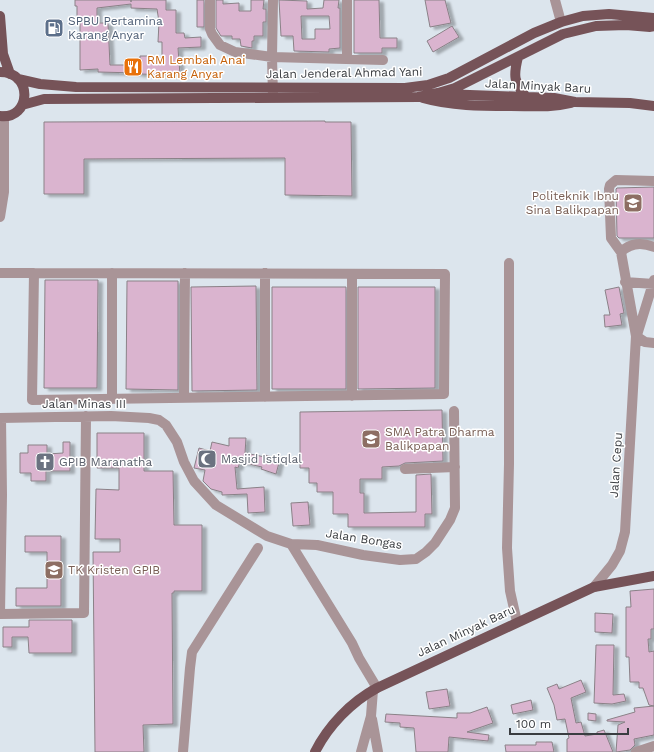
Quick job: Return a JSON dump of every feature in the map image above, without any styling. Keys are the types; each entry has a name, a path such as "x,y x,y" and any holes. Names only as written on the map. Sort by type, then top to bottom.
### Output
{"main road":[{"name":"Jalan Jenderal Ahmad Yani","path":"2,116 14,113 22,105 44,99 273,98 302,93 423,86 437,83 449,78 534,33 561,22 583,16 609,14 654,18"},
{"path":"0,16 3,54 10,75 24,88 24,100 22,105"},
{"name":"Jalan Jenderal Ahmad Yani","path":"10,75 40,84 76,87 273,87 302,93 418,97 455,88 563,34 596,26 654,26"},
{"path":"518,57 514,75 516,84 526,97"},
{"name":"Jalan Minyak Baru","path":"423,86 438,93 453,95 554,98 575,102 630,103 654,106"},
{"path":"418,97 435,101 474,105 555,107 575,102"},
{"name":"Jalan Minyak Baru","path":"315,752 321,740 347,710 375,689 594,587 654,576"}],"street":[{"path":"210,0 210,29 212,34 220,44 235,52 272,59 383,60"},
{"path":"273,98 272,59 274,0"},
{"path":"347,0 347,59"},
{"path":"555,0 561,22"},
{"path":"0,217 4,192 2,116"},
{"name":"Jalan Cepu","path":"594,587 612,565 620,551 624,532 636,336 625,282 621,252 612,242 610,233 609,189 613,182 619,180 654,181"},
{"path":"621,252 626,247 636,244 646,244 654,247"},
{"path":"509,263 507,548 510,591 517,622"},
{"path":"0,273 34,273 265,273 445,274 444,394 32,400 34,273"},
{"path":"112,273 112,399"},
{"path":"184,398 185,273"},
{"path":"265,273 265,397"},
{"path":"352,274 352,396"},
{"name":"Jalan Cepu","path":"636,336 654,284 654,280"},
{"path":"625,282 654,284"},
{"path":"636,336 645,342 654,343"},
{"name":"Jalan Bongas","path":"166,425 177,442 184,462 194,482 216,505 267,536 291,544 318,545 363,555 400,560 416,558 426,552 435,543 450,520 455,508 454,411"},
{"path":"1,418 2,495 0,614 84,613 86,416"},
{"name":"Jalan Minas III","path":"1,418 86,416 149,418 159,420 166,425"},
{"path":"405,469 455,467"},
{"path":"291,544 352,643 375,689 371,716 361,752"},
{"path":"183,752 192,652 258,548"},
{"path":"371,716 378,752"},
{"path":"636,752 654,746"}],"building":[{"path":"75,0 166,0 166,10 176,10 176,33 184,33 185,38 201,37 201,47 178,48 180,75 98,72 98,69 80,70 80,19 77,19 77,6 75,6","holes":["131,4 131,8 157,9 159,22 158,42 162,42 162,58 140,56 140,62 130,62 130,65 110,65 108,23 97,23 97,8"]},
{"path":"197,0 204,0 204,27 197,27"},
{"path":"216,0 223,0 223,4 239,3 239,11 251,11 251,0 264,0 263,9 266,9 266,22 263,22 263,36 254,36 252,48 241,46 240,39 232,39 232,36 221,36 216,28"},
{"path":"279,0 307,1 307,9 323,8 324,0 339,0 340,48 329,49 329,52 294,51 293,36 281,36","holes":["301,16 329,16 330,29 315,29 315,39 302,39"]},
{"path":"354,0 379,0 380,38 397,38 397,48 382,48 382,53 354,53"},
{"path":"425,0 445,0 451,23 430,27"},
{"path":"452,26 459,37 433,52 427,41"},
{"path":"44,122 351,122 352,196 285,195 285,158 84,159 84,194 44,194"},
{"name":"Politeknik Ibnu Sina Balikpapan","path":"654,187 654,238 619,238 617,236 616,189"},
{"path":"45,280 98,280 97,388 44,388"},
{"path":"127,281 178,281 178,390 126,389"},
{"path":"256,286 257,390 192,391 191,287"},
{"path":"272,287 346,287 346,389 272,389"},
{"path":"358,287 435,287 435,388 358,389"},
{"path":"619,287 624,313 620,314 622,325 605,327 604,315 610,315 605,290"},
{"name":"SMA Patra Dharma Balikpapan","path":"442,410 443,461 405,463 399,466 382,467 382,479 360,479 360,493 364,493 364,513 416,512 416,475 431,474 432,514 425,514 425,527 348,527 348,514 333,514 333,492 317,492 317,483 309,483 309,468 300,468 300,412"},
{"path":"97,433 144,433 144,471 173,471 174,525 202,525 202,591 174,591 174,593 172,593 173,724 143,725 144,752 95,752 93,552 120,552 120,539 95,539 96,489 119,490 119,468 97,468"},
{"path":"229,438 246,438 245,453 265,457 265,455 280,459 276,474 261,469 262,467 240,462 238,468 235,467 237,489 264,487 265,512 248,513 247,494 222,495 222,492 211,489 203,481 205,470 194,468 199,448 210,451 212,442 229,446"},
{"name":"GPIB Maranatha","path":"63,442 70,442 70,471 46,471 46,481 31,481 31,473 20,473 20,453 28,453 28,445 47,445 47,454 63,453"},
{"path":"308,502 310,525 293,526 291,503"},
{"name":"TK Kristen GPIB","path":"25,536 61,536 61,606 16,606 16,588 47,588 47,552 25,552"},
{"path":"654,589 654,629 651,629 651,639 648,639 649,652 654,651 654,706 649,705 643,688 639,688 639,682 630,682 629,657 626,657 626,607 631,607 630,591"},
{"path":"595,613 613,614 612,633 595,632"},
{"path":"29,620 72,620 72,653 29,653 28,637 12,637 12,647 3,647 3,627 29,627"},
{"path":"596,645 614,645 613,695 624,694 626,701 612,704 594,703"},
{"path":"581,680 586,692 571,698 576,723 581,722 585,736 597,734 597,732 604,730 613,752 567,752 567,739 569,738 565,719 557,720 554,705 547,688 557,684 559,689"},
{"path":"447,689 450,706 429,709 426,692"},
{"path":"531,700 533,710 513,714 511,705"},
{"path":"654,706 654,735 634,739 635,745 630,750 616,752 618,725 625,722 607,720 635,712 634,708"},
{"path":"487,707 493,723 467,732 489,735 488,741 449,737 448,752 416,752 414,728 400,727 400,723 385,722 386,714 457,718 457,713 470,713"},
{"path":"588,713 596,714 596,721 588,720"},
{"path":"536,742 552,742 554,752 506,752 505,745 536,745"}],"place":[{"name":"SPBU Pertamina Karang Anyar","path":"54,28"},
{"name":"RM Lembah Anai Karang Anyar","path":"133,67"},
{"name":"Politeknik Ibnu Sina Balikpapan","path":"633,203"},
{"name":"SMA Patra Dharma Balikpapan","path":"371,439"},
{"name":"Masjid Istiqlal","path":"207,459"},
{"name":"GPIB Maranatha","path":"45,462"},
{"name":"TK Kristen GPIB","path":"54,570"}]}
